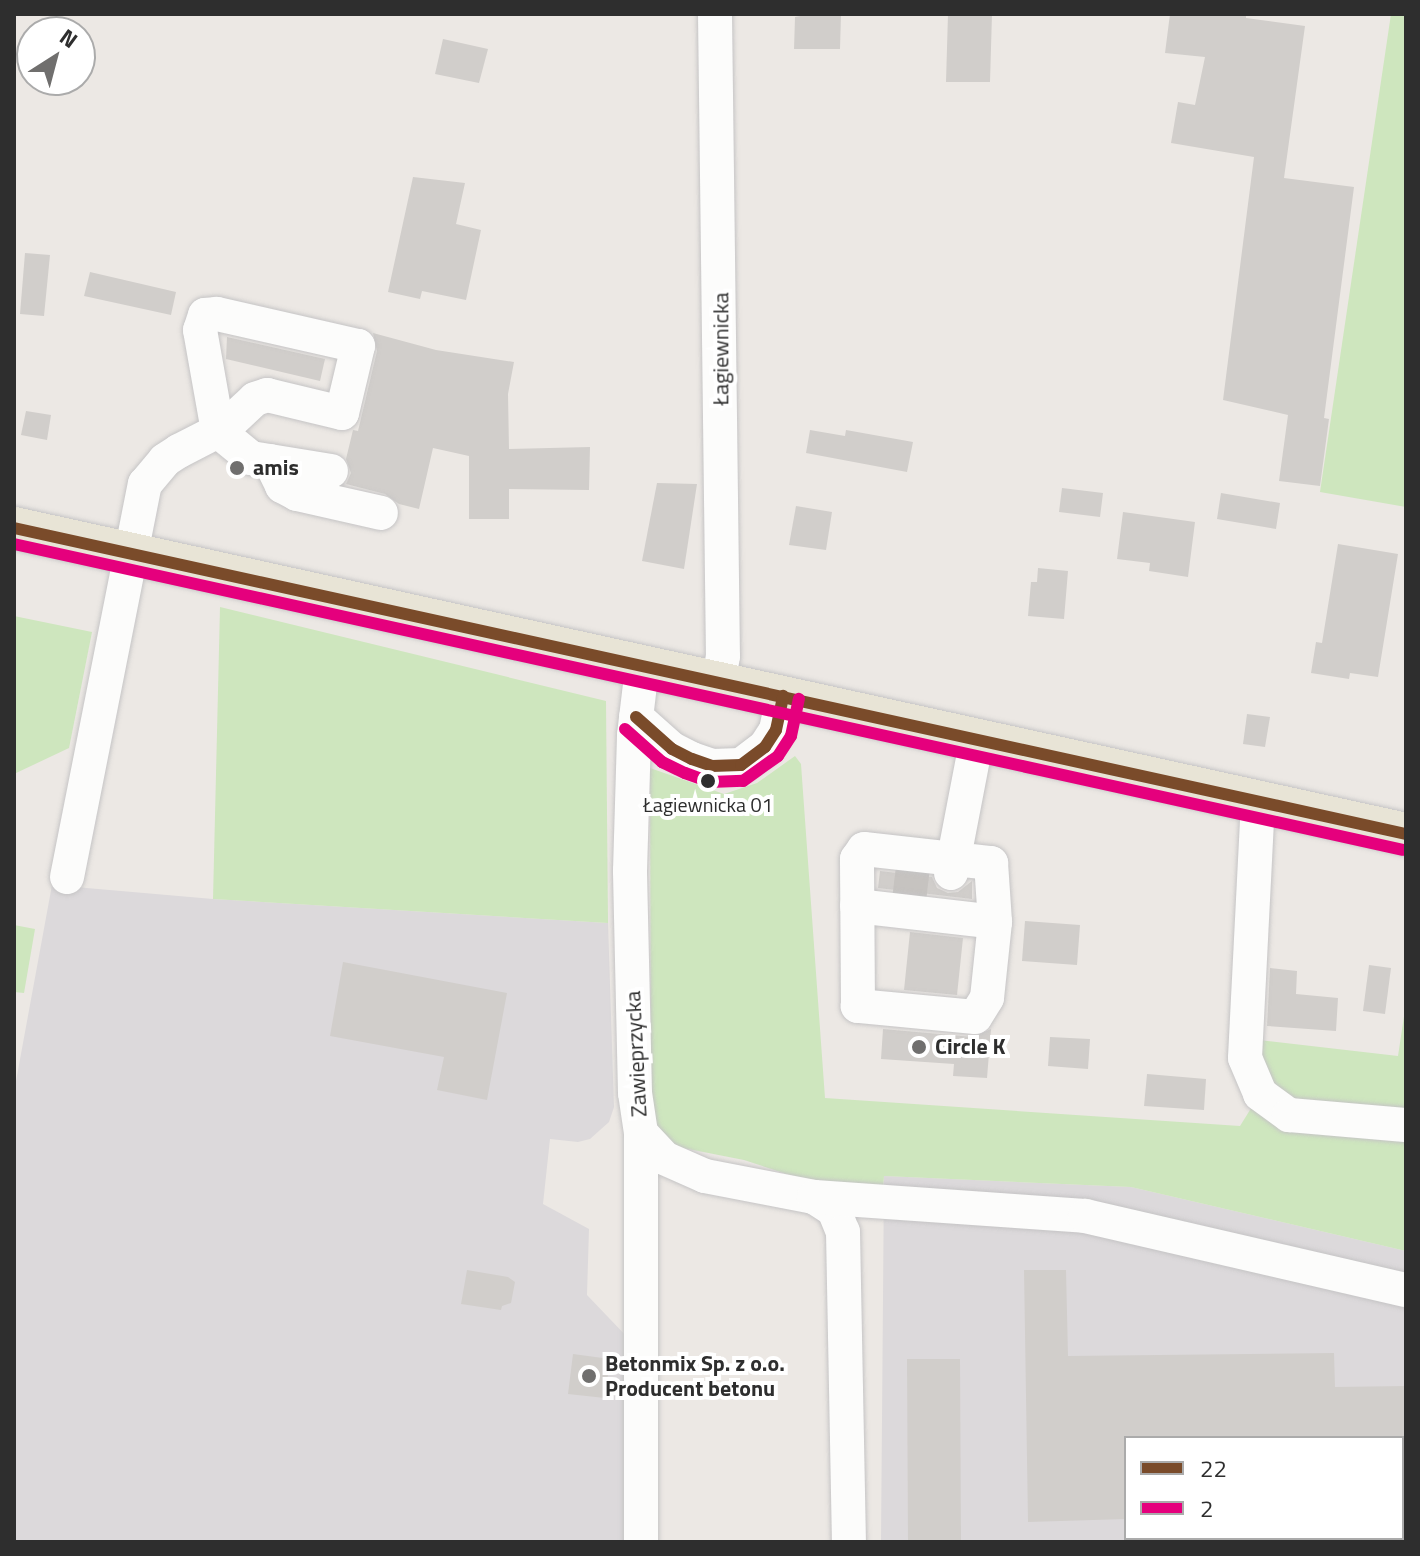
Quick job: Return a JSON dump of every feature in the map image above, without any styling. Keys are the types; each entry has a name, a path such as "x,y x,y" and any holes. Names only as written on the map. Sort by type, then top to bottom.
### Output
{"main road":[{"path":"14,528 1406,834"}],"street":[{"name":"Łagiewnicka","path":"715,14 723,656 718,683"},
{"path":"67,877 132,555 140,499 152,473 179,451 218,431 255,399 267,395 342,413 358,346 211,312 205,315 200,330 218,431 251,458 331,471"},
{"path":"270,461 282,486 297,494 381,513"},
{"name":"Zawieprzycka","path":"642,668 636,717 630,871 635,1093 641,1133 664,1158 705,1176 814,1197 1085,1216 1406,1290"},
{"path":"636,717 672,749 692,759 712,766 741,765 765,747 776,730 783,696"},
{"path":"950,888 977,738"},
{"path":"1258,801 1245,1058 1260,1094 1289,1115 1406,1125"},
{"path":"864,849 911,884 950,888 991,863 995,922 987,998 975,1017 858,1006 857,859 864,849"},
{"path":"857,906 911,884 950,888 995,922"},
{"path":"641,1133 641,1542"},
{"path":"814,1197 834,1210 843,1232 849,1542"}],"shaded area":[{"path":"52,885 213,899 608,923 614,1107 609,1122 590,1139 578,1142 550,1139 543,1204 589,1229 587,1295 630,1340 625,1542 14,1542 14,1092"},
{"path":"884,1176 1131,1187 1406,1251 1406,1542 881,1542"}],"green space":[{"path":"1391,14 1406,14 1406,507 1320,492"},
{"path":"220,607 606,701 608,923 213,899"},
{"path":"14,616 92,632 69,748 14,774"},
{"path":"795,756 801,764 825,1098 1240,1126 1260,1094 1258,1040 1398,1056 1406,1003 1406,1251 1131,1187 884,1176 883,1188 799,1178 744,1160 678,1147 661,1132 651,1114 650,768 724,794 757,783"},
{"path":"14,925 35,929 24,993 14,992"}],"building":[{"path":"841,14 840,49 794,49 795,17"},
{"path":"948,14 992,14 990,82 946,82"},
{"path":"1170,14 1246,14 1246,18 1305,26 1284,178 1354,187 1324,418 1329,419 1320,486 1279,481 1288,415 1223,400 1254,157 1171,143 1178,102 1195,105 1205,57 1165,53"},
{"path":"443,39 488,49 479,83 435,74"},
{"path":"413,177 465,183 456,224 481,230 466,300 422,291 420,299 388,292"},
{"path":"25,253 50,255 44,316 20,314"},
{"path":"90,272 176,292 171,315 84,296"},
{"path":"373,333 436,350 514,362 508,394 509,449 590,447 589,490 509,489 509,519 469,519 469,456 433,448 419,509 399,504 385,494 346,484 351,473 346,459 353,430 358,431 377,351"},
{"path":"227,337 325,359 320,381 226,359"},
{"path":"26,411 51,415 47,440 21,435"},
{"path":"810,430 845,436 846,430 913,442 907,472 806,453"},
{"path":"657,483 697,484 684,569 642,561"},
{"path":"1062,488 1103,493 1100,517 1059,512"},
{"path":"1221,493 1280,503 1276,529 1217,519"},
{"path":"796,506 832,512 826,550 789,545"},
{"path":"1123,512 1195,522 1188,577 1149,571 1150,563 1117,559"},
{"path":"1338,544 1398,554 1378,677 1350,673 1349,679 1311,673 1316,642 1322,643"},
{"path":"1038,568 1068,571 1064,619 1028,616 1031,582 1037,582"},
{"path":"1247,714 1270,717 1265,747 1243,744"},
{"path":"880,871 932,877 937,888 948,893 958,892 972,881 972,899 878,888"},
{"path":"1025,921 1080,925 1077,965 1022,961"},
{"name":"Circle K","path":"910,932 963,938 957,995 904,990"},
{"path":"343,962 507,993 487,1100 437,1090 444,1057 330,1036"},
{"path":"1369,965 1391,968 1385,1014 1363,1011"},
{"path":"1270,968 1297,971 1296,994 1338,998 1336,1031 1267,1026"},
{"path":"883,1029 973,1037 991,1029 987,1078 953,1076 954,1064 881,1059"},
{"path":"1050,1037 1090,1039 1088,1069 1048,1066"},
{"path":"1147,1074 1206,1079 1204,1110 1144,1106"},
{"path":"467,1270 508,1277 515,1282 511,1303 502,1306 501,1310 461,1304"},
{"path":"1024,1270 1066,1270 1068,1356 1334,1353 1335,1387 1406,1386 1406,1438 1124,1436 1124,1519 1028,1522"},
{"name":"Betonmix Sp. z o.o. Producent betonu","path":"573,1354 610,1359 605,1398 568,1394"},
{"path":"907,1359 960,1359 961,1542 908,1542"}],"tunnel":[{"path":"909,900 913,869"}],"transit line":[{"name":"22","path":"14,528 1406,834"},
{"name":"2","path":"14,544 1403,850"},
{"name":"22","path":"636,717 672,749 692,759 712,766 741,765 765,747 776,730 783,696"},
{"name":"2","path":"625,729 662,762 685,773 710,782 743,781 778,756 791,736 799,699"}],"place":[{"name":"amis","path":"237,468"},
{"name":"Łagiewnicka 01","path":"708,781"},
{"name":"Circle K","path":"919,1047"},
{"name":"Betonmix Sp. z o.o. Producent betonu","path":"589,1376"}]}
